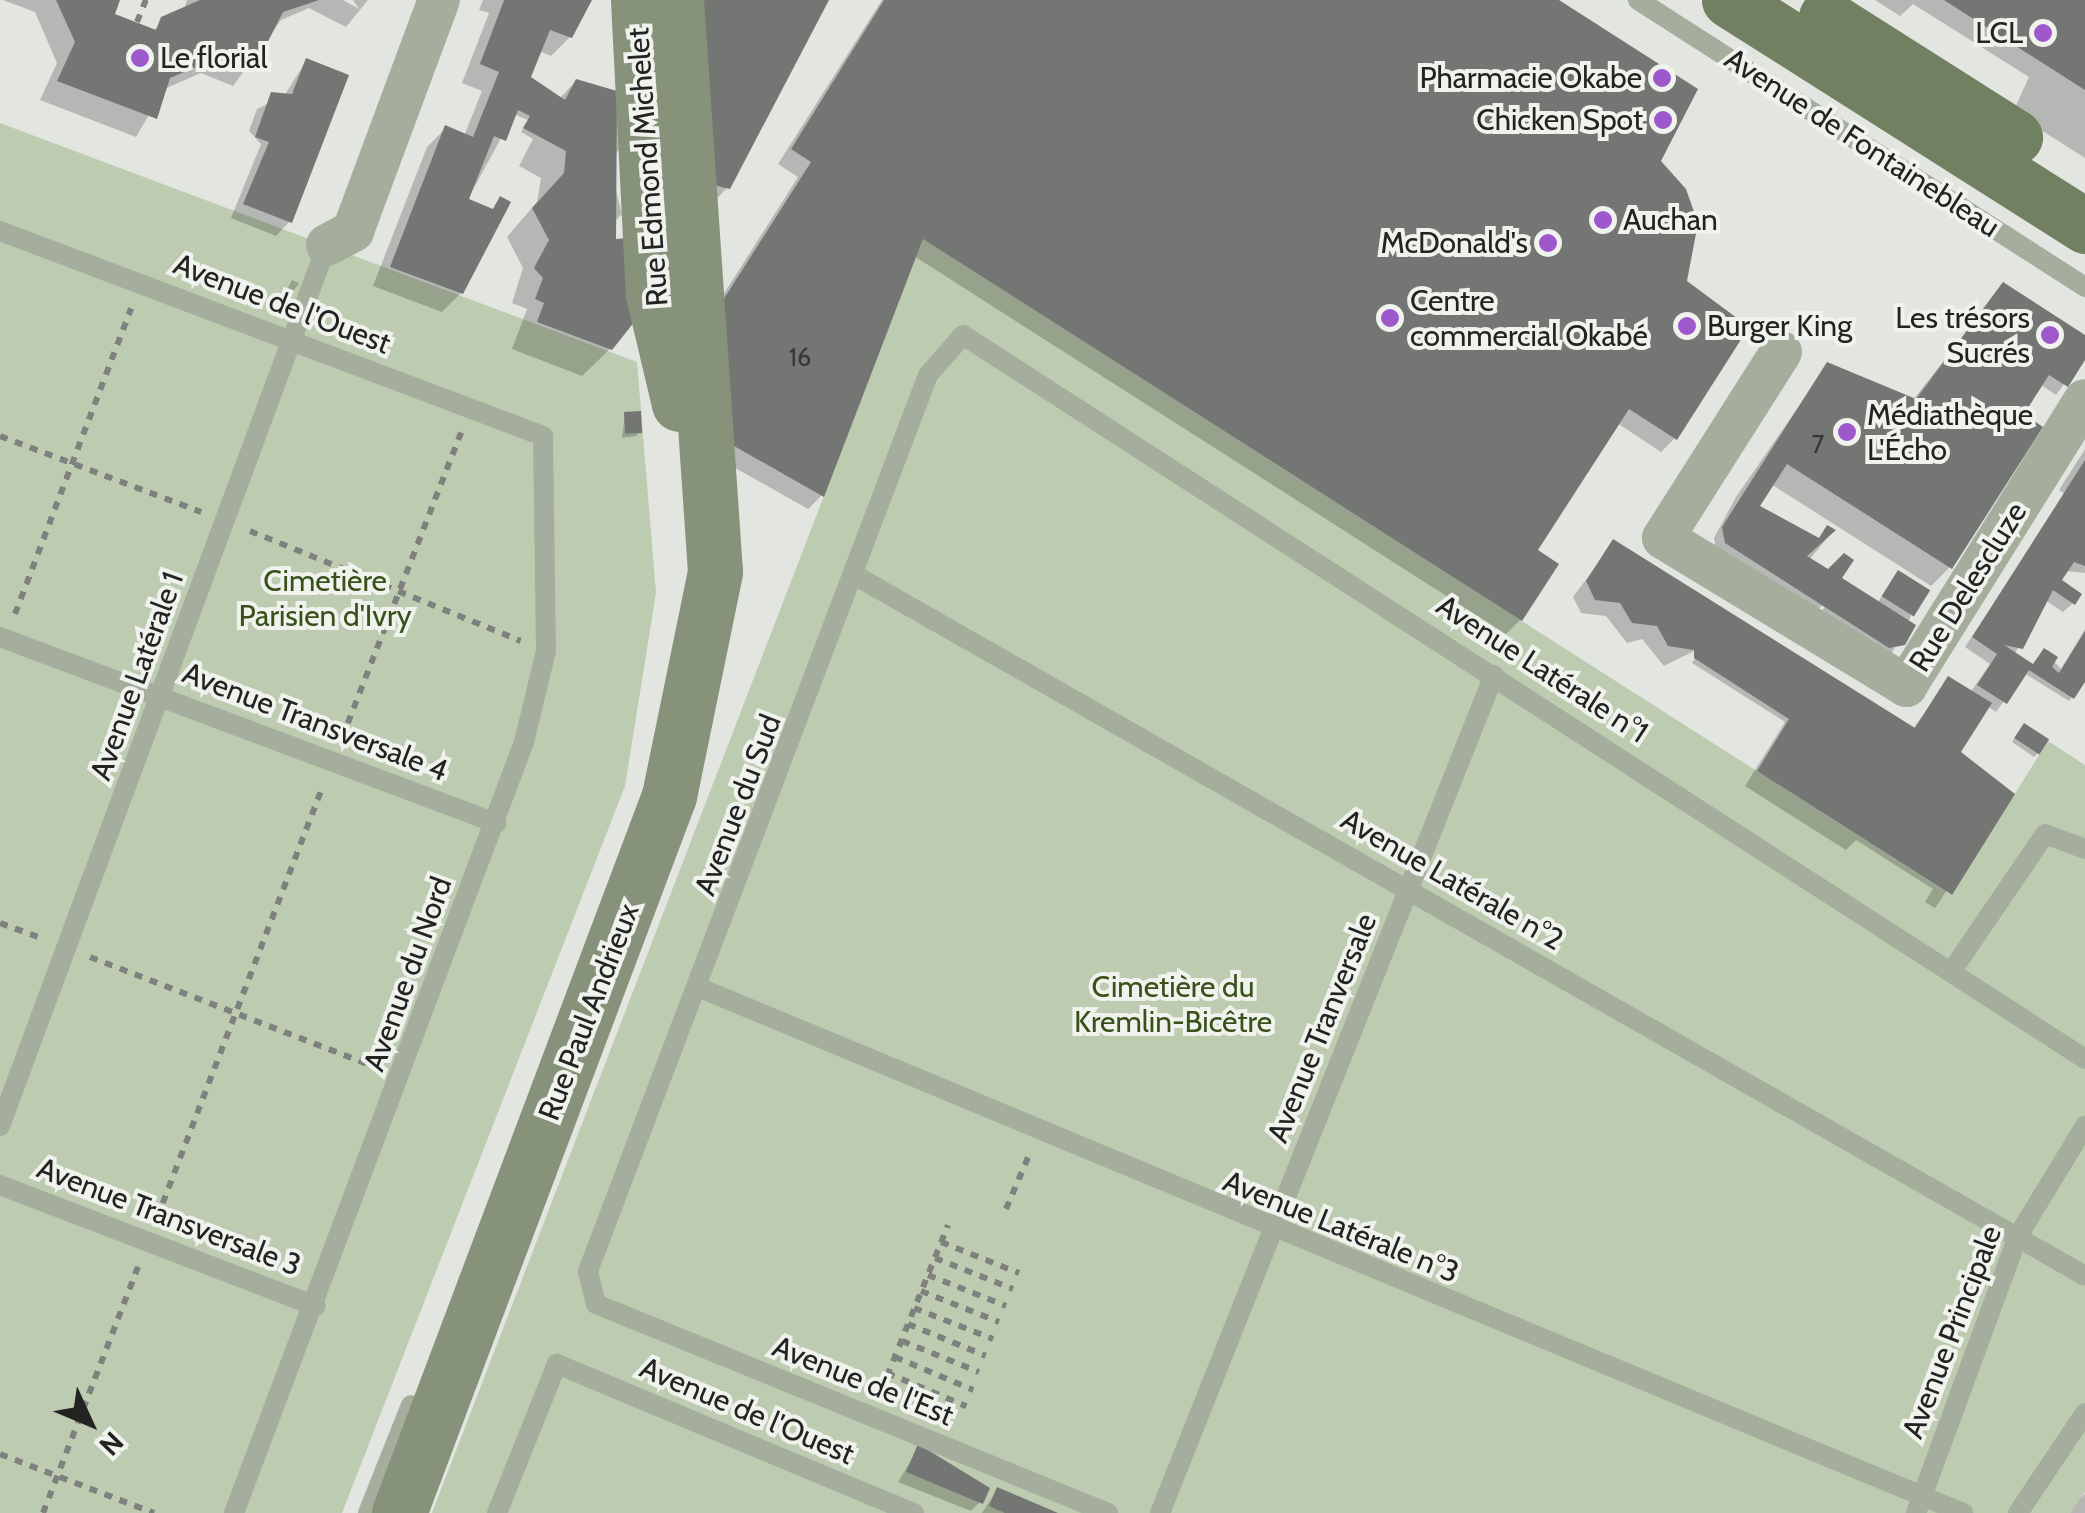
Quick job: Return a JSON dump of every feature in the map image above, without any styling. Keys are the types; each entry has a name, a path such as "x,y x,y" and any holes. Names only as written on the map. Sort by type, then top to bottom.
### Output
{"main road":[{"name":"Rue Edmond Michelet","path":"638,0 653,294 685,426 700,630"},
{"name":"Rue Edmond Michelet","path":"640,878 669,796 700,630 715,572 676,0"},
{"name":"Avenue de Fontainebleau","path":"1729,0 2085,226"},
{"path":"1800,0 2085,182"},
{"name":"Rue Paul Andrieux","path":"399,1513 640,878"}],"street":[{"path":"327,245 353,231 439,0"},
{"name":"Rue Delescluze","path":"1781,352 1663,538 1906,686 2085,400"}],"lane":[{"name":"Avenue de Fontainebleau","path":"1638,0 2085,287"},
{"name":"Avenue de l'Ouest","path":"0,231 543,436"},
{"name":"Avenue Latérale 1","path":"0,1126 327,245"},
{"name":"Avenue du Sud","path":"596,1304 588,1272 700,988 928,375 962,335"},
{"name":"Avenue Latérale n°1","path":"962,335 1953,969 2085,1059"},
{"name":"Avenue du Nord","path":"234,1513 316,1306 496,823 546,651 543,436"},
{"name":"Avenue Latérale n°2","path":"856,576 2085,1276"},
{"name":"Avenue Transversale 4","path":"3,638 496,823"},
{"name":"Avenue Tranversale","path":"1160,1513 1494,675"},
{"path":"1953,969 2044,834 2085,849"},
{"name":"Rue Paul Andrieux","path":"463,1271 586,955 640,878"},
{"name":"Avenue Latérale n°3","path":"700,988 1919,1505 1962,1513"},
{"name":"Avenue Principale","path":"1919,1505 2018,1236 2085,1126"},
{"name":"Avenue Transversale 3","path":"0,1185 316,1306"},
{"name":"Avenue de l'Est","path":"596,1304 1108,1513"},
{"name":"Avenue de l'Ouest","path":"497,1513 556,1364 914,1513"},
{"path":"368,1513 419,1383"},
{"path":"2018,1513 2085,1412"}],"path":[{"path":"138,22 146,0"},
{"path":"3,638 141,283"},
{"path":"43,1513 470,408"},
{"path":"0,436 226,521 546,651"},
{"path":"0,923 402,1077"},
{"path":"1006,1209 1038,1132"},
{"path":"870,1416 948,1225"},
{"path":"941,1242 1020,1273"},
{"path":"934,1258 1012,1289"},
{"path":"928,1274 1006,1306"},
{"path":"921,1291 999,1322"},
{"path":"914,1308 993,1340"},
{"path":"908,1324 986,1356"},
{"path":"901,1340 979,1372"},
{"path":"895,1357 973,1390"},
{"path":"888,1373 966,1406"},
{"path":"0,1454 154,1513"}],"green space":[{"name":"Cimetière Parisien d'Ivry","path":"0,123 637,362 656,593 625,786 342,1513 0,1513"},
{"name":"Cimetière du Kremlin-Bicêtre","path":"923,239 1951,895 2048,741 2085,765 2085,1492 2071,1513 432,1513"}],"building":[{"name":"Le florial","path":"56,0 120,0 115,14 156,30 161,17 200,0 319,0 283,12 254,69 222,56 170,78 157,119 57,81 75,42"},
{"path":"504,0 592,0 572,38 550,30 531,77 565,100 576,79 617,91 616,239 629,238 635,321 612,350 537,322 544,303 535,299 543,278 534,268 549,240 532,208 564,173 566,151 523,128 530,116 518,110 506,141 494,136 469,199 493,209 500,196 511,202 463,294 390,267 445,125 473,137 499,72 480,64"},
{"path":"697,0 829,0 730,189 709,184"},
{"name":"Centre commercial Okabé","path":"884,0 1559,0 1698,89 1661,161 1686,189 1698,223 1687,281 1749,327 1677,440 1629,409 1538,550 1559,564 1522,621 923,239 824,497 727,442 718,308 811,162 791,149"},
{"path":"1944,0 2085,0 2085,90 2019,48"},
{"path":"306,58 349,75 292,223 243,204 269,142 255,137 271,92 292,94"},
{"path":"2003,282 2085,335 2085,360 2068,387 2049,375 2024,414 2043,427 1952,569 1787,464 1760,506 1819,538 1827,525 1836,530 1807,556 1828,569 1844,553 1854,560 1842,578 1916,625 1905,645 1889,648 1725,543 1722,527 1827,362 1916,399"},
{"path":"641,411 642,433 625,434 624,412"},
{"path":"2085,460 2085,566 2074,562 2062,580 2082,594 2075,605 2053,590 2023,649 2004,645 2033,664 2044,648 2058,657 2052,667 2059,673 2085,631 2085,682 2074,699 2029,670 2007,704 1977,685 1997,654 1972,637"},
{"path":"1613,539 1915,728 1948,676 1992,703 1961,752 2015,794 1952,895 1757,771 1789,719 1694,658 1694,650 1668,646 1657,626 1632,623 1620,603 1595,600 1586,581"},
{"path":"1898,570 1930,590 1914,616 1882,596"},
{"path":"2024,723 2049,739 2039,754 2014,738"},
{"path":"918,1444 990,1488 983,1504 906,1472"},
{"path":"997,1487 1058,1513 1005,1513 989,1506"}],"place":[{"name":"LCL","path":"2043,33"},
{"name":"Le florial","path":"140,58"},
{"name":"Pharmacie Okabe","path":"1662,78"},
{"name":"Chicken Spot","path":"1663,120"},
{"name":"Auchan","path":"1603,220"},
{"name":"McDonald's","path":"1548,243"},
{"name":"Centre commercial Okabé","path":"1390,318"},
{"name":"Burger King","path":"1687,326"},
{"name":"Les trésors Sucrés","path":"2050,335"},
{"name":"Médiathèque L'Écho","path":"1847,432"}]}
